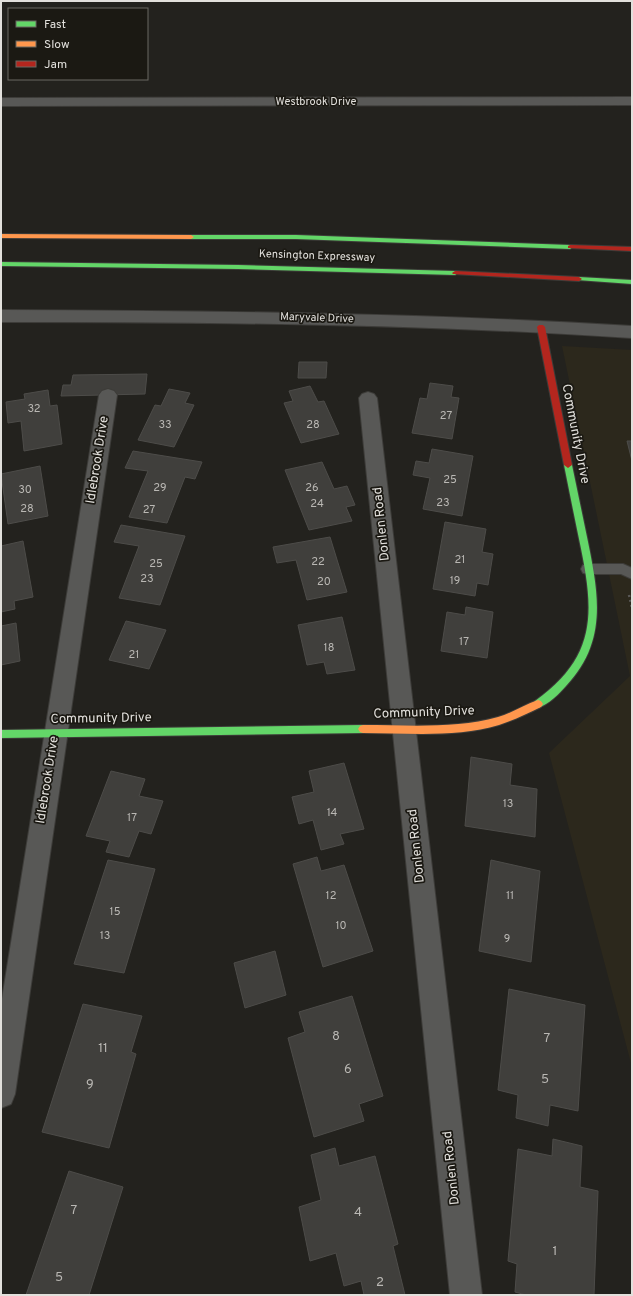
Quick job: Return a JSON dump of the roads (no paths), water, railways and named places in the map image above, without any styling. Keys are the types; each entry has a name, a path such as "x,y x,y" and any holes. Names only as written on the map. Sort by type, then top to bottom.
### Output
{"main road":[{"name":"Kensington Expressway","path":"1,236 296,237 632,249"},
{"name":"Kensington Expressway","path":"1,264 292,267 403,270 632,282"},
{"name":"Community Drive","path":"1,734 469,727 503,720 533,706 558,689 578,667 590,642 595,611 541,327"}],"street":[{"name":"Westbrook Drive","path":"1,102 632,101"},
{"name":"Maryvale Drive","path":"1,316 272,317 541,327 632,332"},
{"name":"Idlebrook Drive","path":"1,1094 108,395"},
{"name":"Donlen Road","path":"368,398 466,1295"}],"lane":[{"path":"588,569 623,570 632,574"}]}
